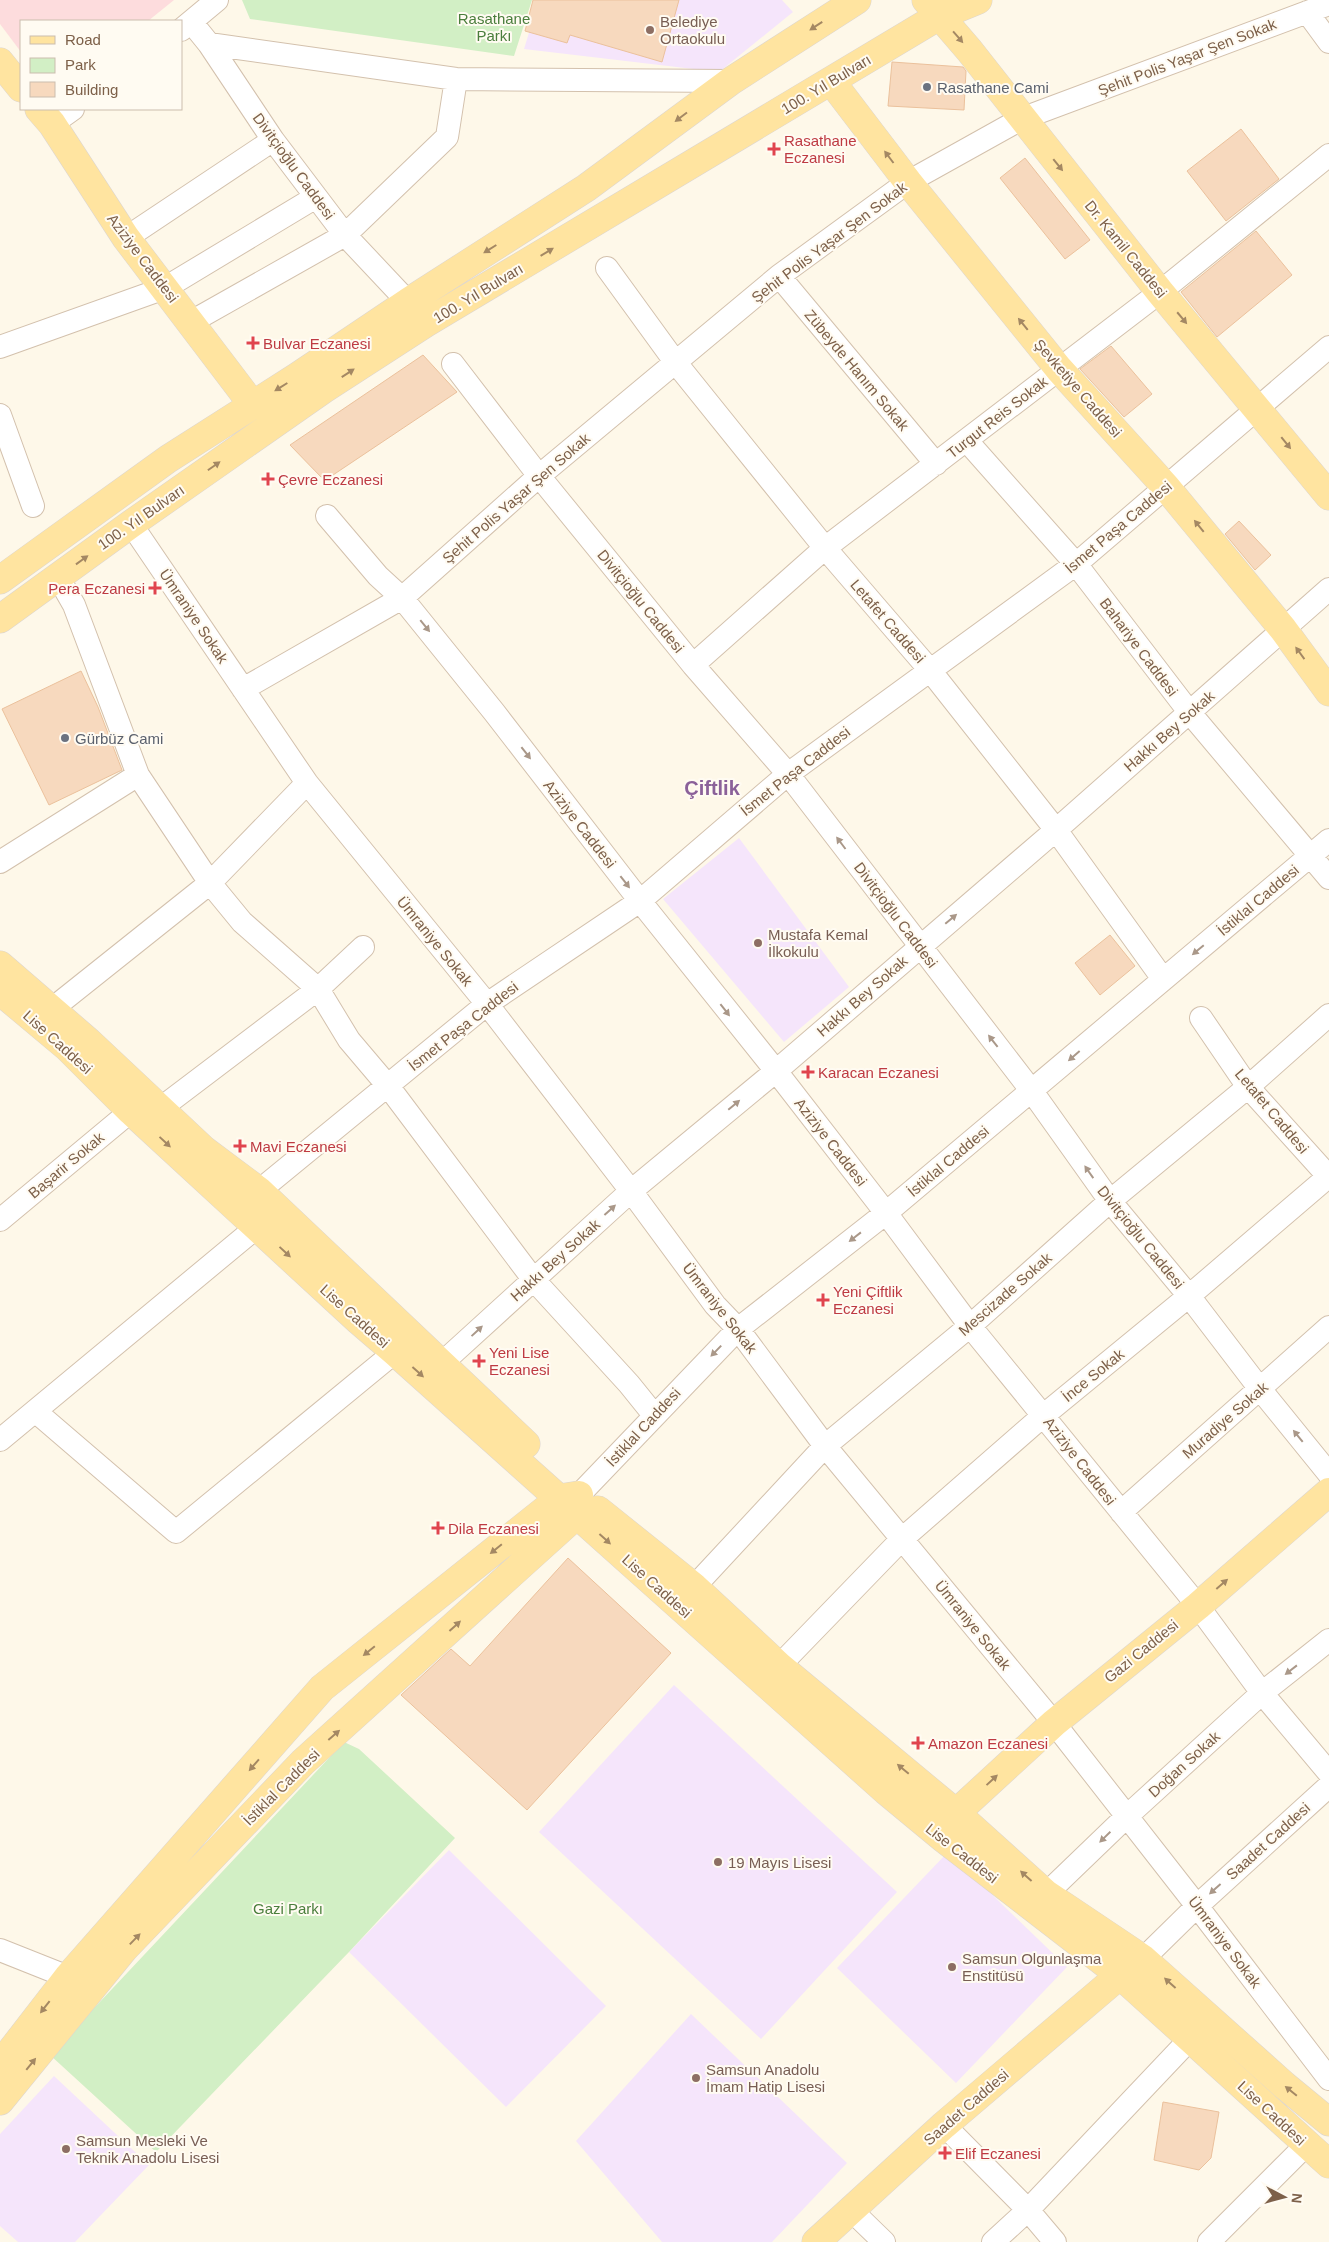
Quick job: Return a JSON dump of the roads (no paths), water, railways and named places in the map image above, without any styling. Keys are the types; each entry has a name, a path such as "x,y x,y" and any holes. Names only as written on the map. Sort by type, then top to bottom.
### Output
{"main road":[{"name":"100. Yıl Bulvarı","path":"0,580 168,459 586,188 731,80 857,0"},
{"name":"100. Yıl Bulvarı","path":"0,619 131,524 324,389 426,323 831,81 933,8 978,0"},
{"name":"Dr. Kamil Caddesi","path":"933,8 1160,292 1329,496"},
{"name":"Şevketiye Caddesi","path":"831,81 908,182 1059,369 1166,487 1283,629 1329,692"},
{"name":"Aziziye Caddesi","path":"54,114 126,238 252,404"},
{"name":"Lise Caddesi","path":"0,965 52,1009 161,1108 204,1150 259,1191 441,1364 572,1502 694,1587 779,1666 956,1813 1046,1894 1143,1959 1284,2085 1329,2122"},
{"name":"Lise Caddesi","path":"0,991 68,1048 132,1111 359,1321 572,1502 886,1791 944,1840 1120,1976 1329,2164"},
{"name":"Gazi Caddesi","path":"956,1813 1054,1722 1198,1606 1329,1492"},
{"name":"İstiklal Caddesi","path":"0,2065 68,1978 322,1688 572,1502"},
{"name":"İstiklal Caddesi","path":"0,2101 124,1949 303,1762 572,1520 572,1502"},
{"name":"Saadet Caddesi","path":"816,2242 944,2125 1120,1976"}],"street":[{"path":"186,26 217,0"},
{"name":"Şehit Polis Yaşar Şen Sokak","path":"243,689 402,598 539,476 779,276 908,182 1021,118 1329,4"},
{"path":"1307,12 1329,42"},
{"name":"Divitçioğlu Caddesi","path":"186,26 209,44 273,140 345,235 408,302"},
{"path":"209,44 456,79 731,80"},
{"path":"191,322 345,235 447,137 456,79"},
{"path":"126,238 273,140"},
{"name":"Turgut Reis Sokak","path":"693,665 825,548 1160,292 1329,154"},
{"path":"0,347 165,288 316,197"},
{"name":"Letafet Caddesi","path":"607,268 676,363 825,548 929,669 1056,830 1162,979"},
{"name":"Zübeyde Hanım Sokak","path":"779,276 936,464"},
{"name":"İsmet Paşa Caddesi","path":"259,1191 487,1004 640,901 788,774 929,669 1076,564 1329,347"},
{"name":"Divitçioğlu Caddesi","path":"453,364 539,476 693,665 788,774 1031,1090 1110,1201 1189,1296 1260,1389 1329,1474"},
{"path":"0,415 33,506"},
{"name":"Bahariye Caddesi","path":"967,441 1076,564 1190,713 1329,878"},
{"name":"Aziziye Caddesi","path":"327,516 378,576 402,598 494,712 640,901 776,1070 970,1326 1198,1606 1262,1693 1329,1773"},
{"name":"Ümraniye Sokak","path":"131,524 307,782 487,1004 631,1191 715,1305 738,1329 825,1446 1054,1722 1329,2078"},
{"path":"58,577 74,605 138,775 210,883 242,922 318,989 349,1040 388,1086 533,1279 629,1384 654,1415"},
{"name":"Hakkı Bey Sokak","path":"441,1364 631,1191 776,1070 1056,830 1329,589"},
{"path":"0,862 138,775"},
{"path":"52,1009 210,883 307,782"},
{"name":"İstiklal Caddesi","path":"572,1502 738,1329 886,1213 1329,840"},
{"path":"132,1111 161,1108 318,989 363,947"},
{"name":"Mescizade Sokak","path":"694,1587 825,1446 970,1326 1110,1201 1248,1087 1329,1015"},
{"name":"Letafet Caddesi","path":"1201,1018 1248,1087 1329,1176"},
{"name":"Başarir Sokak","path":"0,1220 132,1111"},
{"name":"İnce Sokak","path":"779,1666 902,1539 1044,1415 1189,1296 1329,1176"},
{"path":"0,1440 258,1226"},
{"name":"Muradiye Sokak","path":"1121,1512 1329,1327"},
{"path":"36,1410 176,1532 396,1352"},
{"name":"Doğan Sokak","path":"1046,1894 1126,1817 1262,1693 1329,1640"},
{"name":"Saadet Caddesi","path":"1143,1959 1197,1906 1329,1786"},
{"path":"0,1950 68,1978"},
{"path":"993,2242 1028,2210 1191,2038"},
{"path":"944,2125 1028,2210 1055,2242"},
{"path":"1209,2242 1306,2145"},
{"path":"850,2210 884,2242"}],"place":[{"name":"Belediye Ortaokulu","path":"650,30"},
{"name":"Rasathane Cami","path":"927,87"},
{"name":"Rasathane Eczanesi","path":"774,149"},
{"name":"Bulvar Eczanesi","path":"253,343"},
{"name":"Çevre Eczanesi","path":"268,479"},
{"name":"Pera Eczanesi","path":"155,588"},
{"name":"Gürbüz Cami","path":"65,738"},
{"name":"Mustafa Kemal İlkokulu","path":"758,943"},
{"name":"Karacan Eczanesi","path":"808,1072"},
{"name":"Mavi Eczanesi","path":"240,1146"},
{"name":"Yeni Çiftlik Eczanesi","path":"823,1300"},
{"name":"Yeni Lise Eczanesi","path":"479,1361"},
{"name":"Dila Eczanesi","path":"438,1528"},
{"name":"Amazon Eczanesi","path":"918,1743"},
{"name":"19 Mayıs Lisesi","path":"718,1862"},
{"name":"Samsun Olgunlaşma Enstitüsü","path":"952,1967"},
{"name":"Samsun Anadolu İmam Hatip Lisesi","path":"696,2078"},
{"name":"Samsun Mesleki Ve Teknik Anadolu Lisesi","path":"66,2149"},
{"name":"Elif Eczanesi","path":"945,2153"}],"district":[{"name":"Çiftlik","path":"712,788"}],"park label":[{"name":"Rasathane Parkı","path":"494,26"},
{"name":"Gazi Parkı","path":"288,1908"}]}
